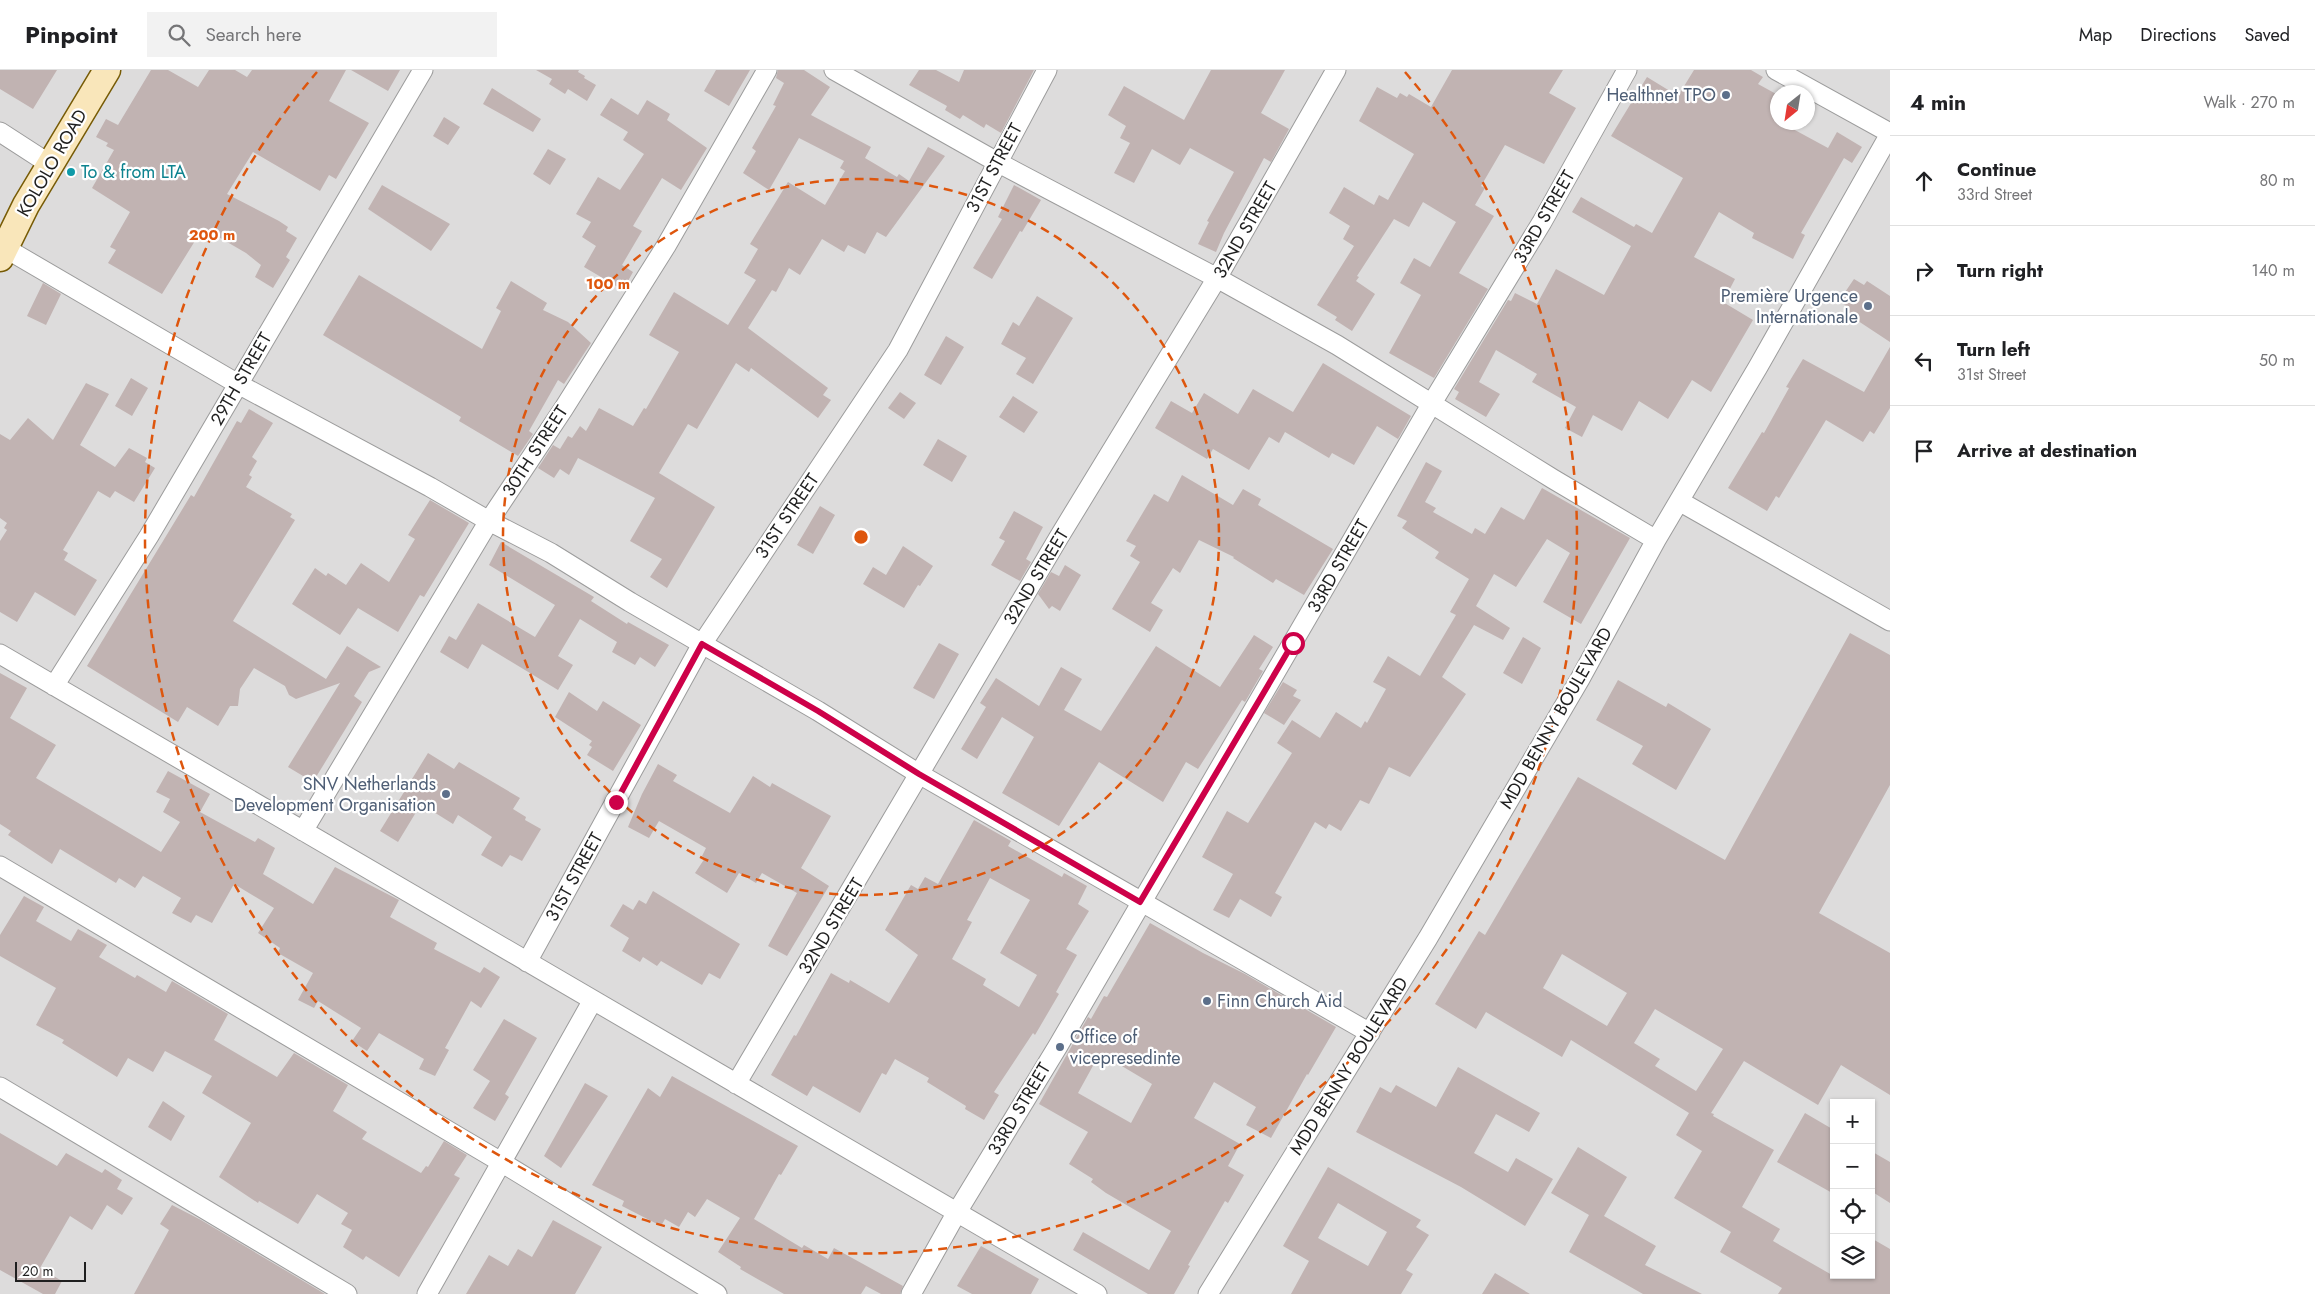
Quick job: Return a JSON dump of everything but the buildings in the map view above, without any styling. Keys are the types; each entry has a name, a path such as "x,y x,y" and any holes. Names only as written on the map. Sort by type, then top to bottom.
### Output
{"street":[{"name":"KOLOLO ROAD","path":"2,253 26,206 107,70"},
{"name":"29TH STREET","path":"54,686 149,536 423,70"},
{"name":"30TH STREET","path":"303,831 489,521 574,392 666,246 766,70"},
{"path":"834,70 997,162 1217,278 1337,345 1553,479 1656,540"},
{"name":"31ST STREET","path":"527,962 702,644 898,350 1047,70"},
{"name":"32ND STREET","path":"736,1084 919,774 1217,278 1336,70"},
{"name":"33RD STREET","path":"911,1294 957,1212 1058,1046 1140,902 1432,403 1542,222 1627,70"},
{"path":"1776,70 1890,133"},
{"path":"0,132 51,165"},
{"name":"MDD BENNY BOULEVARD","path":"1208,1294 1370,1033 1580,679 1656,540 1890,133"},
{"path":"2,253 238,384 551,553 818,711 919,774 1370,1033"},
{"path":"1679,501 1890,621"},
{"path":"0,654 1097,1294"},
{"path":"0,866 501,1162 717,1294"},
{"path":"427,1294 593,1000"},
{"path":"0,1086 347,1294"}],"shaded area":[{"path":"0,70 1890,70 1890,1294 0,1294"}],"place":[{"name":"Healthnet TPO","path":"1726,95"},
{"name":"To & from LTA","path":"71,172"},
{"name":"Première Urgence Internationale","path":"1868,306"},
{"name":"SNV Netherlands Development Organisation","path":"446,794"},
{"name":"Finn Church Aid","path":"1207,1001"},
{"name":"Office of vicepresedinte","path":"1060,1047"}],"route":[{"path":"616,802 702,644 818,711 919,774 1140,902 1293,643"}]}
